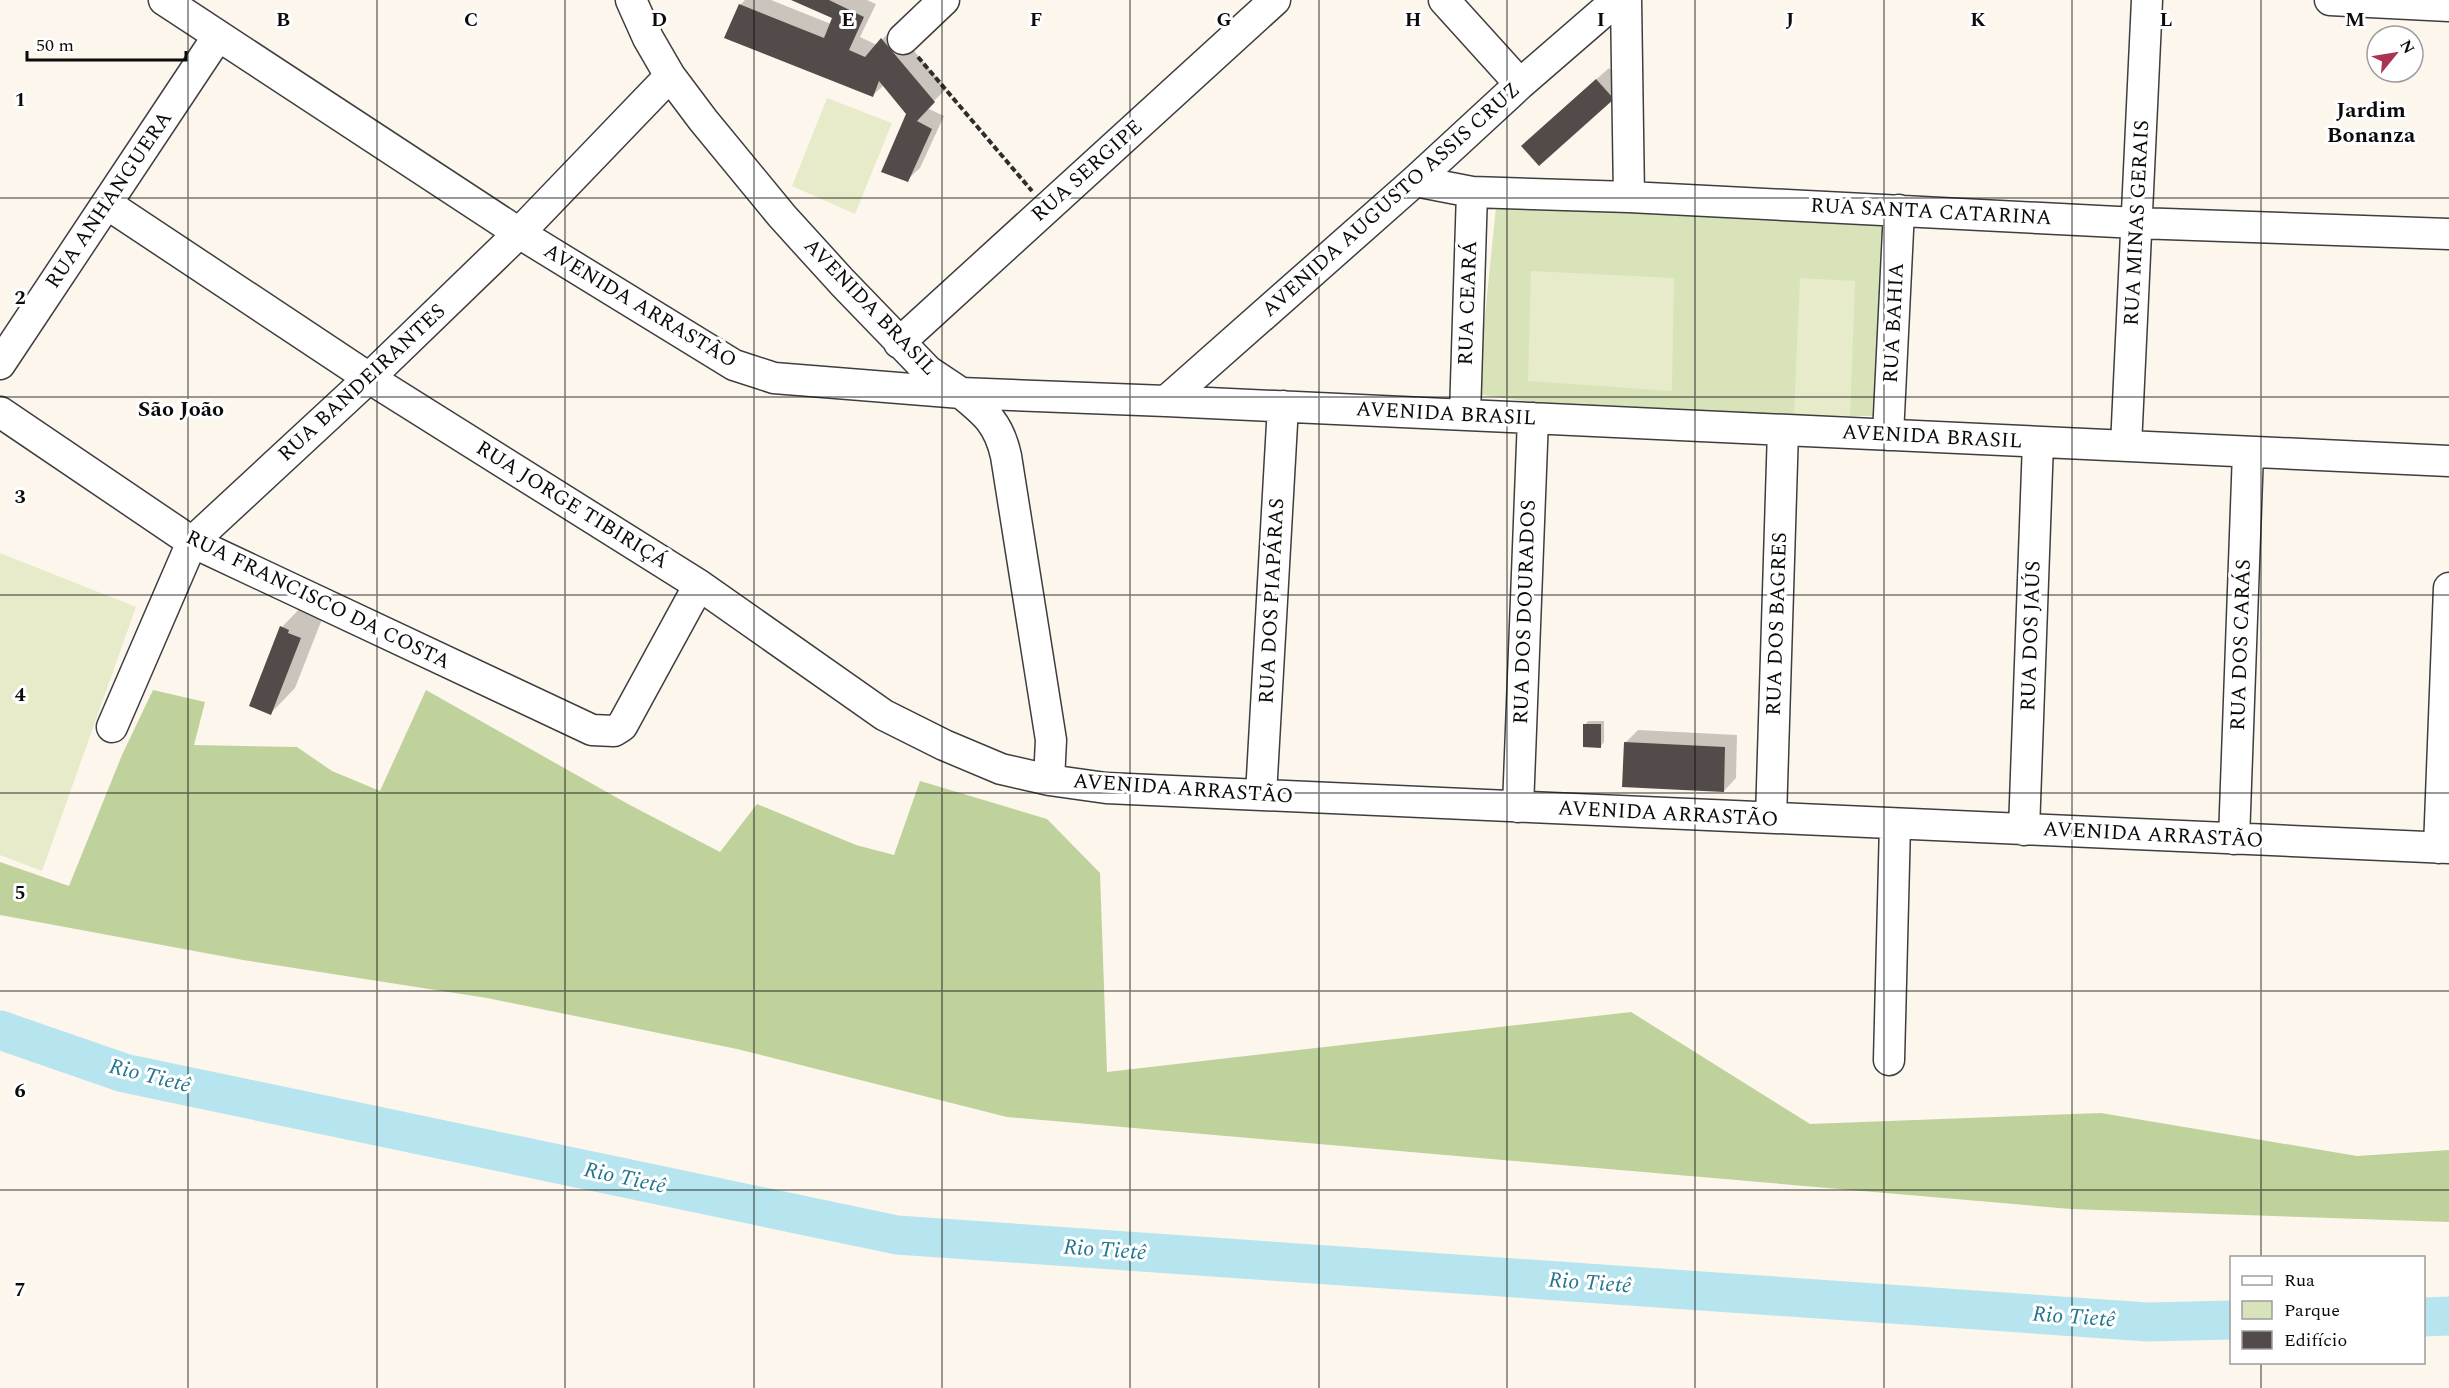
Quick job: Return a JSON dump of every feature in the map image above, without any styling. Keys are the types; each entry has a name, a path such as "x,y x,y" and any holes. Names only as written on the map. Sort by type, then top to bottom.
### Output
{"street":[{"name":"AVENIDA ARRASTÃO","path":"164,0 519,233 734,365 774,378 961,393 982,410 1002,437 1051,740 1049,780 1106,788 2444,848"},
{"name":"AVENIDA BRASIL","path":"631,0 648,38 670,76 782,216 899,343 928,370 961,393 1166,400 2449,461"},
{"path":"903,39 944,0"},
{"name":"RUA SERGIPE","path":"899,343 1275,0"},
{"path":"1444,0 1520,84"},
{"name":"AVENIDA AUGUSTO ASSIS CRUZ","path":"1166,400 1617,0"},
{"path":"1626,0 1629,197"},
{"name":"RUA MINAS GERAIS","path":"2126,446 2147,0"},
{"path":"2330,0 2449,6"},
{"name":"RUA ANHANGUERA","path":"0,364 218,36"},
{"name":"RUA BANDEIRANTES","path":"112,727 192,542 369,378 519,233 670,76"},
{"name":"RUA SANTA CATARINA","path":"1414,182 1472,192 1629,197 2138,223 2449,234"},
{"name":"RUA CEARÁ","path":"1465,415 1472,192"},
{"name":"RUA JORGE TIBIRIÇÁ","path":"107,204 369,378 699,585 884,715 944,746 1000,769 1049,780"},
{"name":"RUA BAHIA","path":"1888,435 1899,210"},
{"name":"RUA DOS PIAPÁRAS","path":"1261,795 1283,406"},
{"name":"RUA FRANCISCO DA COSTA","path":"0,412 192,542 592,730 614,731 622,726 699,585"},
{"name":"RUA DOS DOURADOS","path":"1518,807 1533,418"},
{"name":"RUA DOS BAGRES","path":"1771,818 1783,430"},
{"name":"RUA DOS JAÚS","path":"2024,830 2038,442"},
{"name":"RUA DOS CARÁS","path":"2234,839 2248,452"},
{"path":"2444,848 2449,588"},
{"path":"1889,1060 1895,824"}],"path":[{"path":"903,39 1046,208"}],"green space":[{"path":"827,98 892,123 855,214 792,186"},
{"path":"1496,207 1884,219 1874,416 1786,416 1530,402 1477,394"},
{"path":"1531,271 1674,278 1672,391 1528,381"},
{"path":"1800,278 1855,281 1850,418 1794,413"},
{"path":"0,553 136,607 42,871 0,855"},
{"path":"153,690 205,702 194,745 297,747 332,771 380,791 426,690 628,804 720,852 757,804 856,845 894,855 920,781 1047,819 1100,873 1107,1072 1631,1012 1810,1124 2101,1113 2357,1156 2449,1150 2449,1222 2071,1209 1007,1117 737,1049 487,998 243,960 0,915 0,862 69,886 122,755"}],"building":[{"path":"791,0 829,0 864,17 849,50 865,57 881,38 935,102 917,121 932,129 908,182 881,172 906,114 879,81 873,97 724,38 739,4 824,38 832,18"},
{"path":"1596,79 1614,99 1539,166 1521,146"},
{"path":"280,626 289,630 288,633 301,638 271,715 249,706"},
{"path":"1583,724 1601,724 1601,748 1583,747"},
{"path":"1624,742 1725,747 1724,792 1622,787"}],"waterway":[{"name":"Rio Tietê","path":"0,1030 124,1073 897,1235 2148,1322 2230,1320"},
{"name":"Rio Tietê","path":"2425,1317 2449,1316"}],"district":[{"name":"Jardim Bonanza","path":"2371,122"},
{"name":"São João","path":"181,409"}]}
